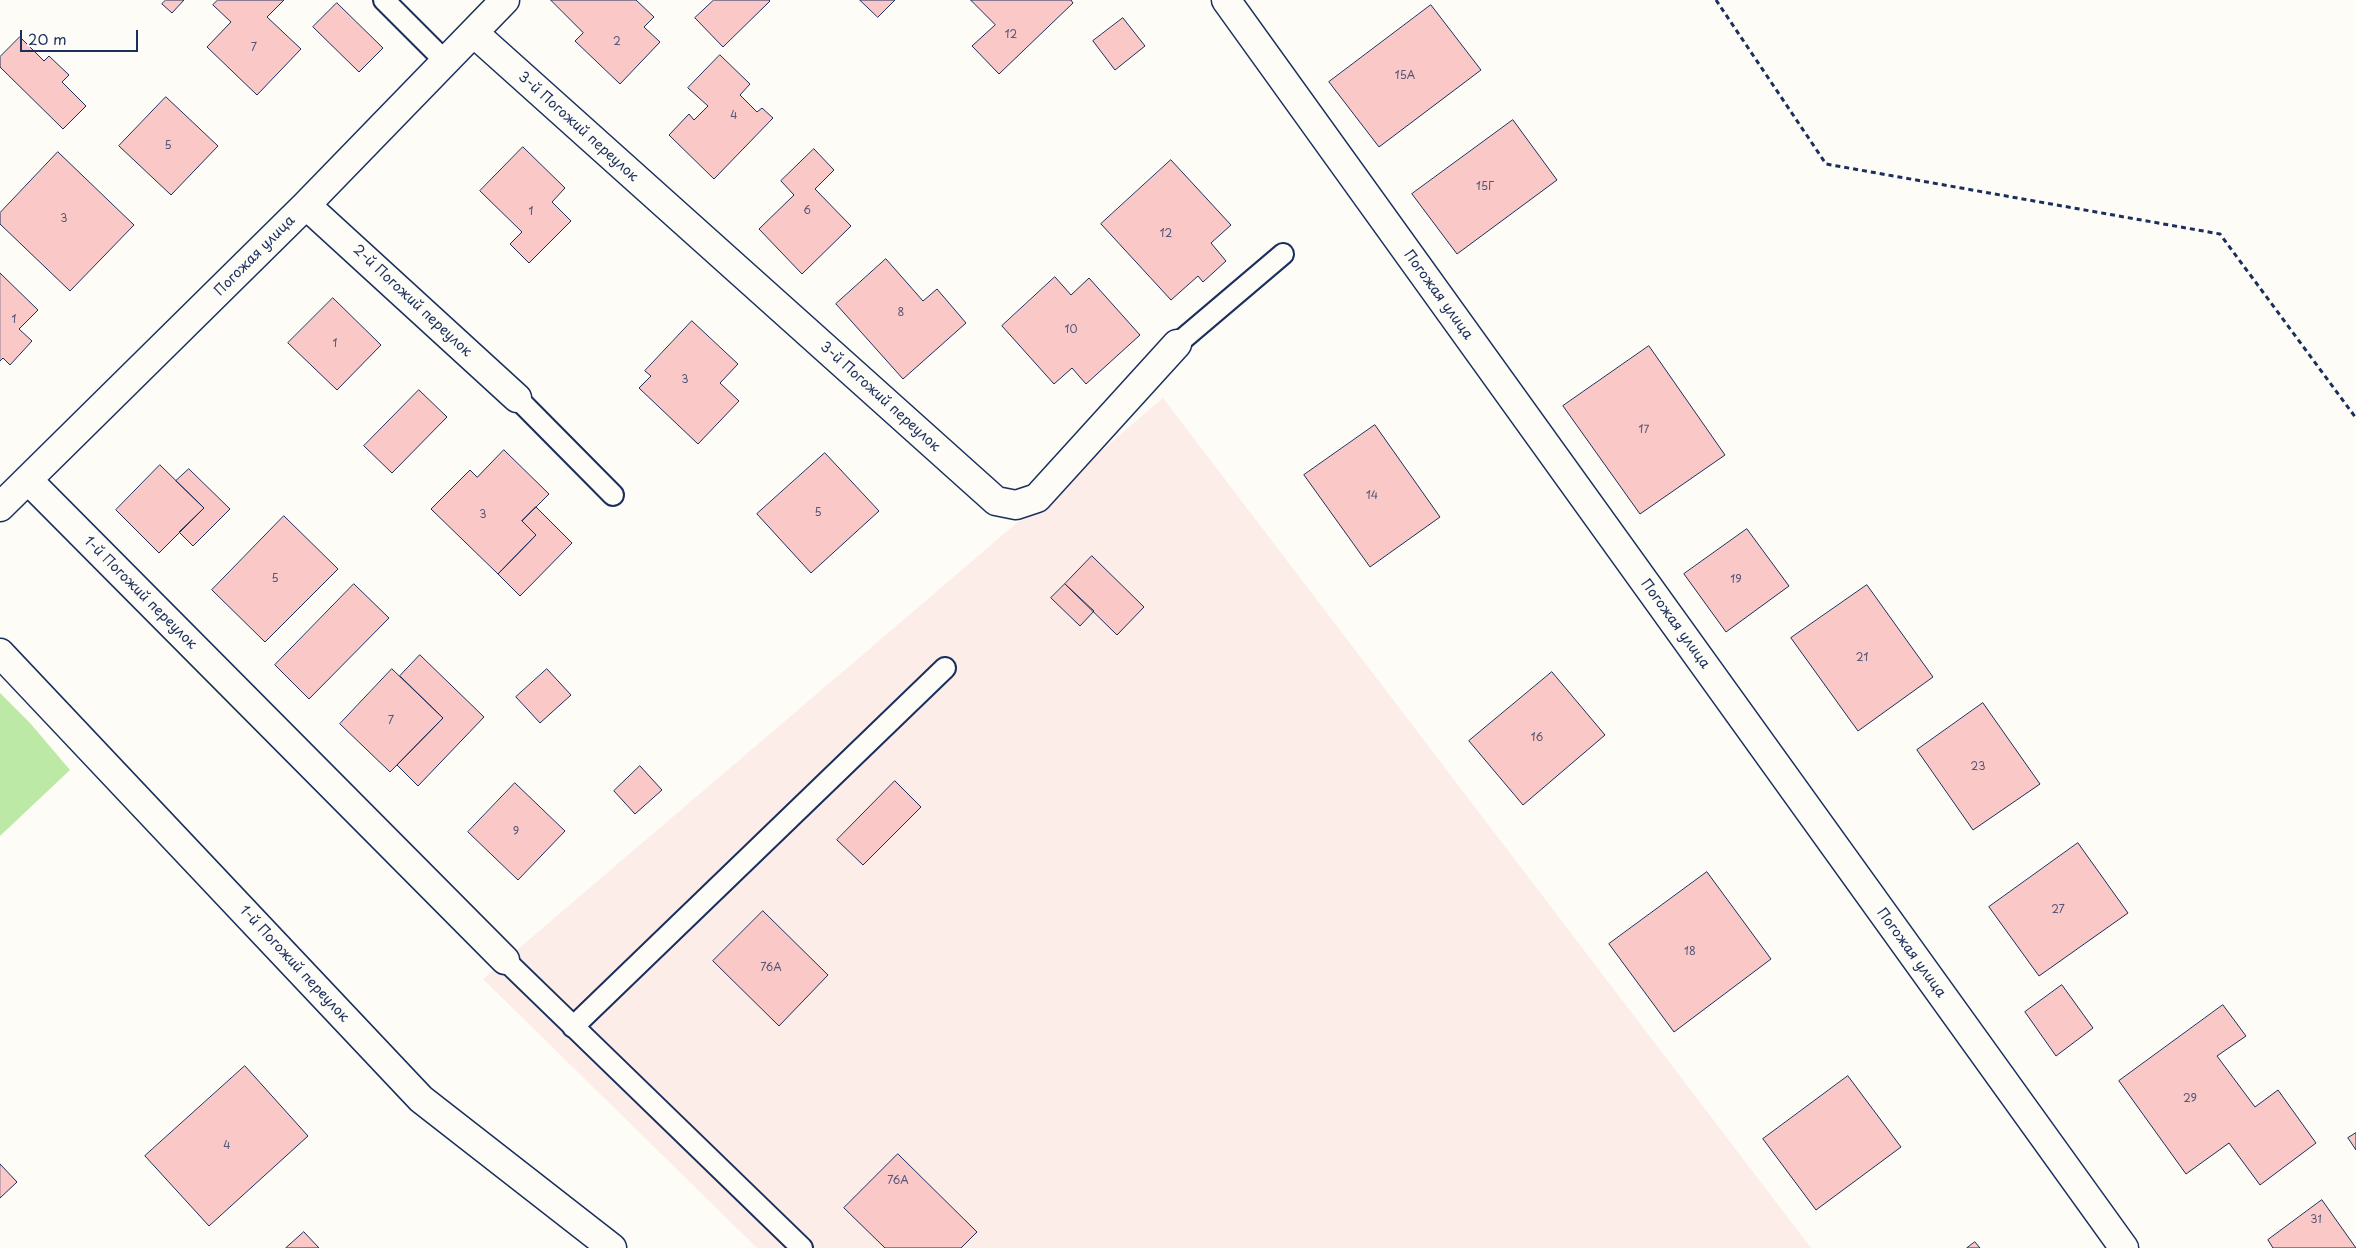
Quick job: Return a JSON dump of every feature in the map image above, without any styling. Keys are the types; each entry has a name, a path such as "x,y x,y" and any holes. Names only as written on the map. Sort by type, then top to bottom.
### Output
{"street":[{"name":"Погожая улица","path":"0,507 29,481 306,205 505,0"},
{"name":"Погожая улица","path":"1226,0 2124,1248"},
{"name":"3-й Погожий переулок","path":"474,33 996,502 1016,505 1037,498 1177,344"},
{"name":"2-й Погожий переулок","path":"306,205 517,398"},
{"name":"1-й Погожий переулок","path":"29,481 505,960"},
{"name":"1-й Погожий переулок","path":"0,653 421,1100 612,1248"}],"lane":[{"path":"384,0 445,61"},
{"name":"3-й Погожий переулок","path":"1177,344 1283,254"},
{"path":"517,398 613,495"},
{"path":"573,1027 945,668"},
{"path":"505,960 802,1248"}],"path":[{"path":"1716,0 1826,164 2220,234 2356,418"}],"shaded area":[{"path":"1163,398 1811,1248 757,1248 483,979"}],"green space":[{"path":"0,693 30,723 70,770 0,836"}],"building":[{"path":"166,0 184,0 172,13 162,4"},
{"path":"218,0 284,0 267,17 301,49 257,95 207,47 231,22 213,5"},
{"path":"551,0 636,0 654,17 644,27 660,42 620,84 575,41 583,33"},
{"path":"714,0 770,1 723,47 695,18"},
{"path":"860,0 895,0 878,17"},
{"path":"971,0 1071,0 1073,3 999,74 972,46 995,25"},
{"path":"337,3 383,48 359,72 313,27"},
{"path":"1431,5 1481,70 1379,147 1329,82"},
{"path":"1123,18 1145,46 1115,70 1093,41"},
{"path":"20,37 44,61 49,56 69,75 62,82 86,106 63,129 0,67 0,57"},
{"path":"720,55 750,84 740,95 757,112 762,108 773,118 714,179 669,135 689,114 694,120 708,106 688,88"},
{"path":"166,97 218,146 171,195 119,146"},
{"path":"1513,120 1557,180 1457,254 1412,194"},
{"path":"523,147 565,188 552,202 571,221 529,263 510,244 522,232 480,191"},
{"path":"814,149 834,170 815,189 851,226 802,274 759,229 794,195 781,181"},
{"path":"58,152 134,225 70,291 0,224 0,213"},
{"path":"1171,160 1231,225 1211,243 1226,261 1203,282 1198,276 1171,300 1101,224"},
{"path":"886,259 923,301 937,289 966,323 903,379 836,304"},
{"path":"0,273 38,310 19,329 32,341 10,365 3,358 0,361"},
{"path":"1055,277 1071,295 1089,278 1140,335 1086,384 1072,368 1054,384 1002,326"},
{"path":"333,298 381,345 337,390 288,343"},
{"path":"692,321 738,364 720,383 739,401 698,444 639,388 651,376 645,371"},
{"path":"1649,346 1725,455 1640,514 1563,406"},
{"path":"419,390 447,417 392,473 364,446"},
{"path":"1375,425 1440,517 1370,567 1304,475"},
{"path":"504,450 549,494 522,521 536,535 498,574 431,509 470,470 477,477"},
{"path":"825,453 879,511 811,573 757,514"},
{"path":"160,465 204,508 159,553 116,510"},
{"path":"189,469 230,509 193,546 179,532 204,508 176,481"},
{"path":"536,507 572,543 520,596 498,574 536,535 522,521"},
{"path":"284,516 338,569 265,642 212,590"},
{"path":"1747,529 1789,586 1726,632 1684,574"},
{"path":"1092,556 1144,607 1117,635 1065,584"},
{"path":"354,584 389,618 309,699 275,665"},
{"path":"1065,584 1094,611 1080,626 1051,598"},
{"path":"1867,585 1933,677 1858,731 1791,638"},
{"path":"420,655 484,717 418,786 397,765 443,718 400,676"},
{"path":"392,669 443,718 390,772 340,724"},
{"path":"547,669 571,695 540,723 516,697"},
{"path":"1552,672 1605,735 1523,805 1469,741"},
{"path":"1983,703 2040,784 1973,830 1917,750"},
{"path":"640,766 662,790 635,814 614,791"},
{"path":"895,781 921,807 863,865 837,840"},
{"path":"515,783 565,831 518,880 468,832"},
{"path":"2078,843 2128,913 2039,976 1989,907"},
{"path":"1707,872 1771,959 1674,1032 1609,944"},
{"path":"763,911 828,975 779,1026 713,961"},
{"path":"2062,985 2093,1028 2056,1056 2025,1012"},
{"path":"2223,1005 2246,1036 2217,1056 2255,1107 2278,1090 2316,1143 2260,1185 2229,1143 2186,1174 2119,1081"},
{"path":"245,1066 308,1136 209,1226 145,1156"},
{"path":"1848,1076 1901,1147 1816,1210 1763,1139"},
{"path":"2356,1133 2356,1150 2348,1138"},
{"path":"898,1154 977,1232 961,1248 885,1248 844,1208"},
{"path":"0,1164 17,1182 0,1198"},
{"path":"2322,1200 2356,1248 2273,1248 2268,1240"},
{"path":"304,1232 319,1248 286,1248"},
{"path":"1975,1242 1980,1248 1967,1248"}]}
